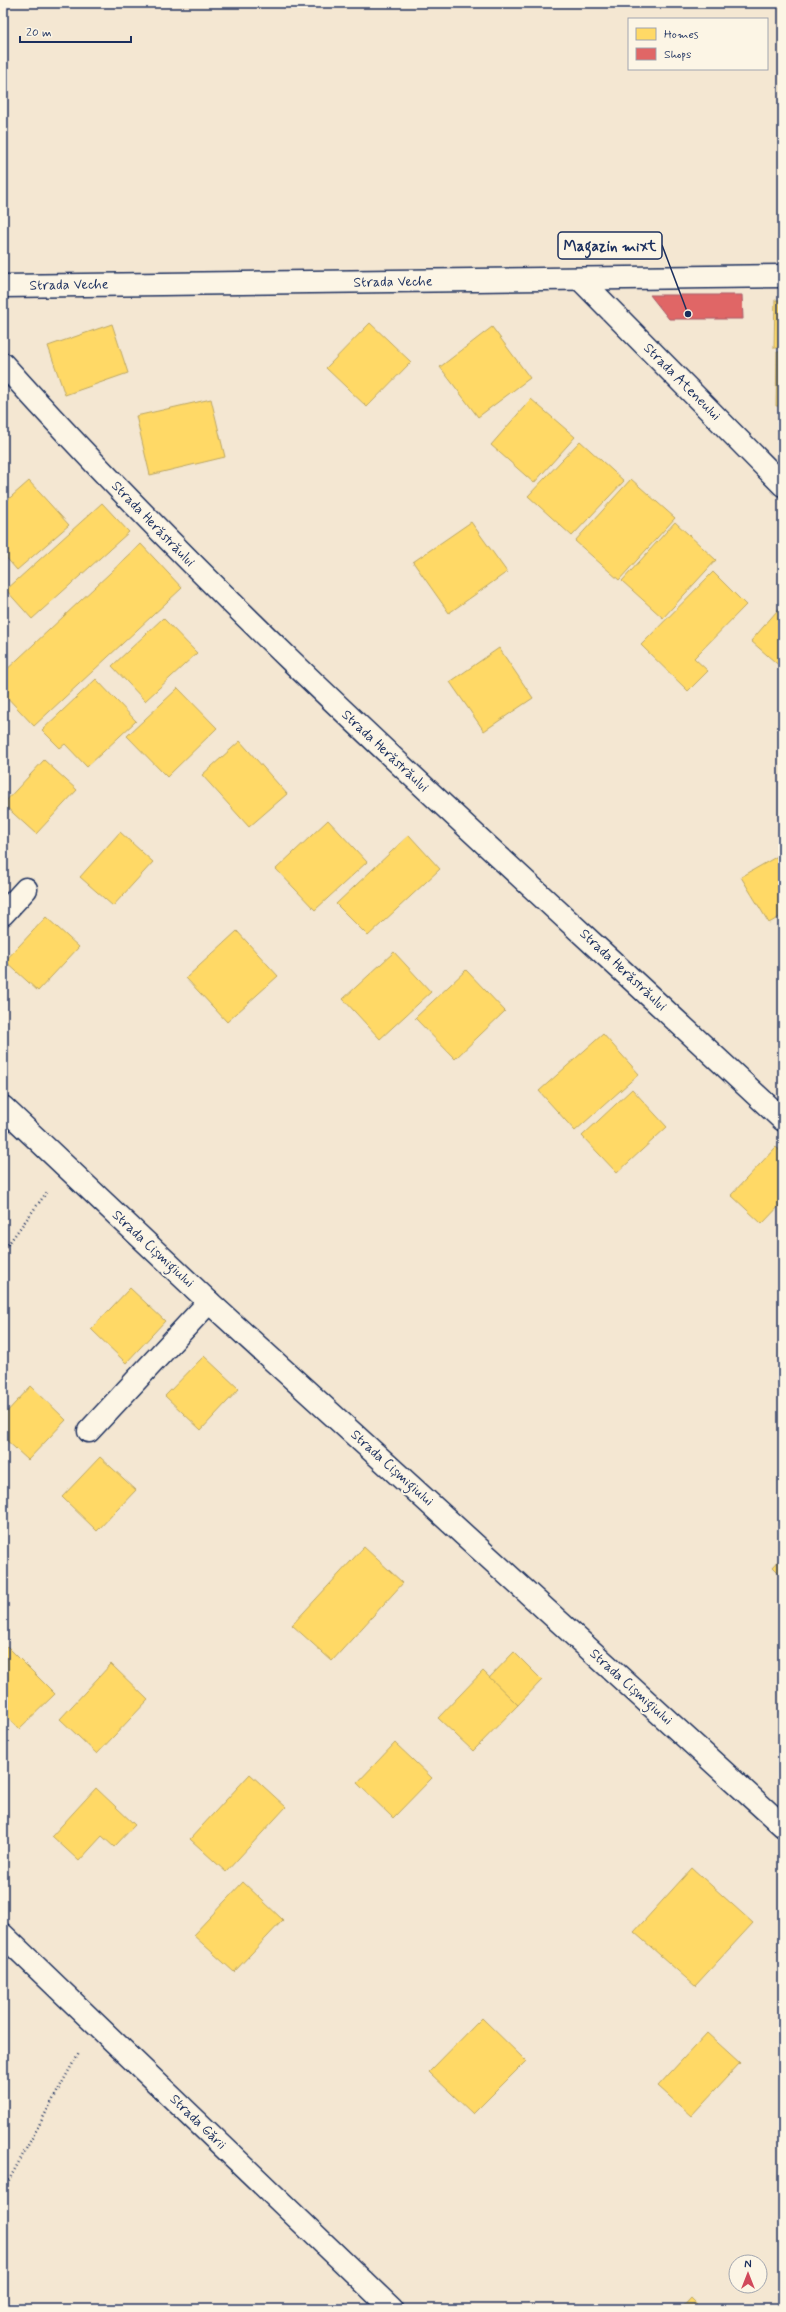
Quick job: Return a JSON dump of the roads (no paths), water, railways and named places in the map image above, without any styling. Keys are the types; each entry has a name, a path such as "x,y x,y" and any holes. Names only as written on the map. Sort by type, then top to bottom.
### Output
{"street":[{"name":"Strada Veche","path":"3,286 581,280 783,276"},
{"name":"Strada Ateneului","path":"581,280 783,485"},
{"name":"Strada Herăstrăului","path":"3,364 74,443 226,598 400,766 584,934 783,1120"},
{"path":"3,914 26,889"},
{"name":"Strada Cișmigiului","path":"3,1107 209,1302 783,1826"},
{"path":"89,1431 209,1302"},
{"name":"Strada Gării","path":"3,1935 392,2309"}],"place":[{"name":"Magazin mixt","path":"688,314"}]}
